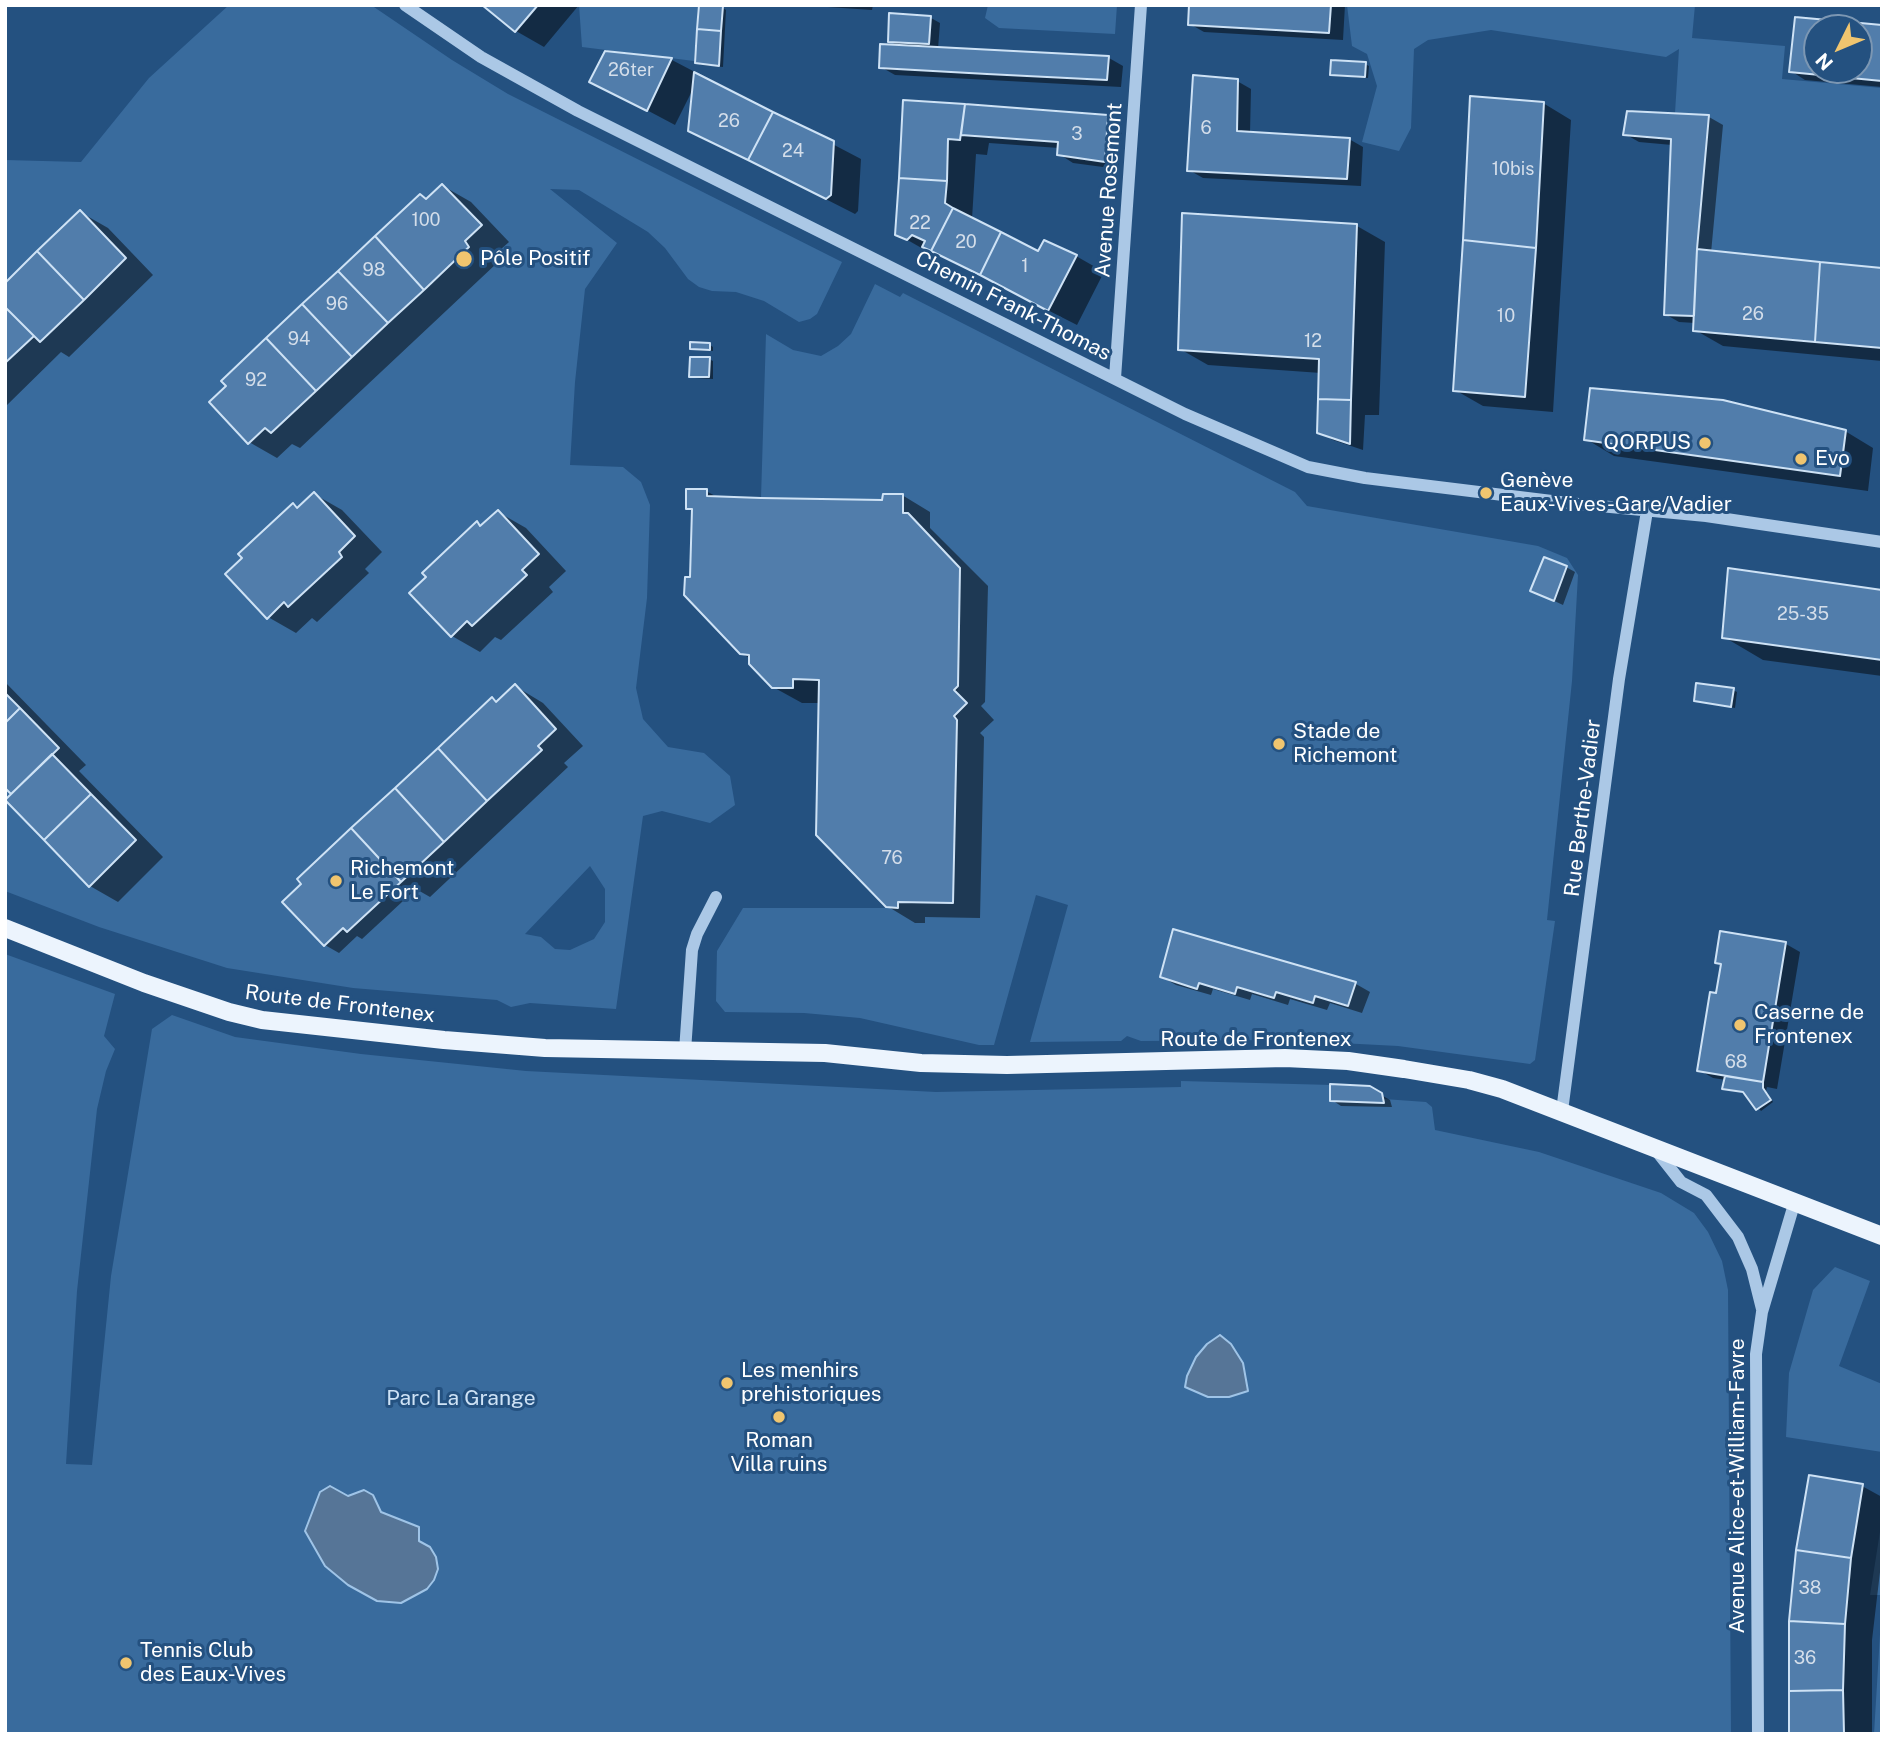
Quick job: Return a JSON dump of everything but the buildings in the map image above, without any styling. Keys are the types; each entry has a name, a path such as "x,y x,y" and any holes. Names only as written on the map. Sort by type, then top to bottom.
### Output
{"main road":[{"name":"Route de Frontenex","path":"5,928 196,1001 262,1020 470,1042 545,1048 825,1053 921,1063 995,1065 1285,1058 1348,1061 1469,1080 1563,1111 1882,1236"}],"street":[{"name":"Chemin Frank-Thomas","path":"405,5 481,57 568,106 1185,414 1308,467 1365,478 1706,516 1882,542"},
{"name":"Avenue Rosemont","path":"1115,378 1141,5"},
{"name":"Rue Berthe-Vadier","path":"1563,1111 1619,679 1647,511"},
{"path":"685,1051 692,950 716,897"},
{"path":"1653,1146 1681,1182 1706,1195 1733,1230 1752,1269 1762,1312"},
{"name":"Avenue Alice-et-William-Favre","path":"1758,1734 1756,1354 1762,1312 1795,1201"}],"green space":[{"path":"229,5 371,5 508,94 842,262 817,314 799,322 764,301 736,292 712,291 699,287 688,279 665,248 648,232 579,190 550,189 617,243 585,289 570,465 623,467 641,482 650,505 647,598 636,688 643,719 668,747 704,753 730,776 735,805 710,823 662,811 643,816 616,1009 530,1003 511,1007 497,1000 353,988 227,968 99,927 5,891 5,160 81,162 149,78","holes":["590,866 605,889 605,922 594,939 570,950 555,949 541,937 525,934"]},
{"path":"579,5 698,5 694,61 582,47"},
{"path":"988,5 1117,5 1115,34 999,28 985,18"},
{"path":"1347,5 1695,5 1692,38 1785,46 1782,79 1803,81 1803,84 1882,88 1882,268 1697,249 1709,116 1675,113 1679,49 1666,57 1491,30 1428,40 1414,49 1411,128 1399,151 1362,142 1377,86 1367,54 1352,46"},
{"name":"Stade de Richemont","path":"875,284 900,297 903,293 1295,492 1307,506 1538,546 1567,558 1578,575 1572,681 1547,920 1555,921 1535,1060 1530,1064 1398,1046 1282,1040 1141,1041 1127,1036 1121,1041 1030,1042 1068,905 1036,895 994,1045 979,1045 860,1018 804,1013 725,1012 716,1001 717,951 743,908 897,908 898,902 953,903 960,568 908,513 903,513 902,494 883,494 882,500 761,498 766,334 793,350 821,356 851,334"},
{"name":"Parc La Grange","path":"5,954 115,994 104,1036 115,1049 106,1071 97,1109 77,1291 66,1464 92,1465 111,1276 152,1029 172,1015 235,1037 361,1054 526,1071 936,1092 1181,1087 1181,1081 1370,1086 1378,1090 1384,1099 1426,1102 1432,1107 1435,1130 1539,1152 1661,1193 1694,1213 1708,1232 1722,1261 1728,1290 1731,1734 5,1734"},
{"path":"1835,1267 1870,1281 1839,1366 1882,1384 1882,1452 1786,1437 1789,1373 1813,1290"},
{"path":"1882,1519 1882,1595 1870,1595"},
{"path":"1882,1601 1882,1734 1874,1734"}],"shaded area":[{"path":"1220,1335 1231,1344 1243,1363 1248,1391 1229,1397 1208,1397 1185,1387 1187,1376 1196,1357 1207,1344"},
{"path":"330,1486 348,1496 364,1490 373,1495 381,1512 419,1527 419,1541 430,1547 436,1557 438,1569 427,1589 401,1603 377,1601 348,1585 325,1566 305,1531 320,1492"}],"place":[{"name":"Pôle Positif","path":"464,259"},
{"name":"QORPUS","path":"1705,443"},
{"name":"Evo","path":"1801,459"},
{"name":"Genève Eaux-Vives-Gare/Vadier","path":"1486,493"},
{"name":"Stade de Richemont","path":"1279,744"},
{"name":"Richemont Le Fort","path":"336,881"},
{"name":"Caserne de Frontenex","path":"1740,1025"},
{"name":"Les menhirs prehistoriques","path":"727,1383"},
{"name":"Roman Villa ruins","path":"779,1417"},
{"name":"Tennis Club des Eaux-Vives","path":"126,1663"}]}
